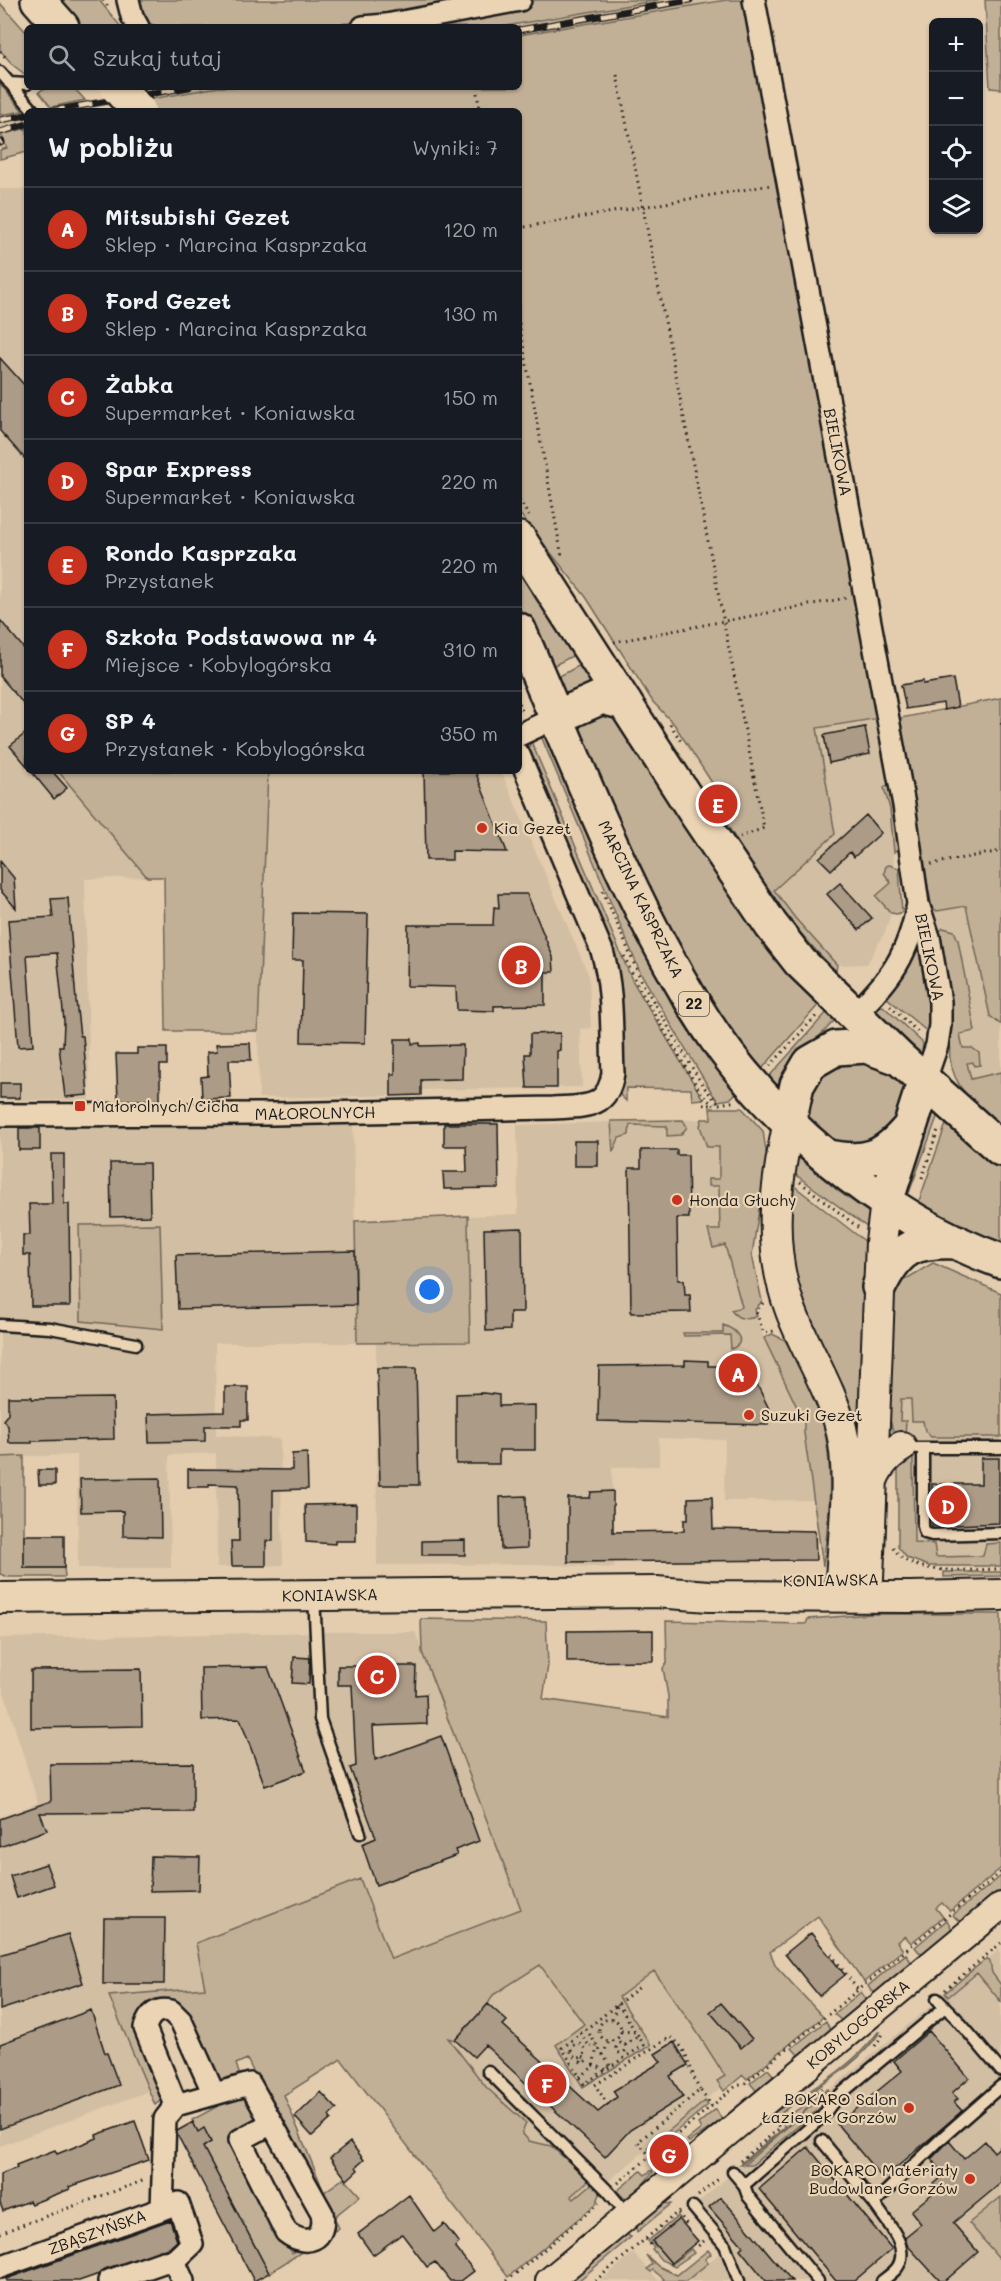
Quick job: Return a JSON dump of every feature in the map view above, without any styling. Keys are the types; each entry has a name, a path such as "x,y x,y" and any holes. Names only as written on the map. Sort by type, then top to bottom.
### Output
{"main road":[{"path":"13,0 35,24"},
{"path":"38,0 60,24"},
{"path":"95,90 110,108"},
{"path":"120,90 136,108"},
{"path":"522,544 695,812 765,916 800,962 843,1006 1001,1149"},
{"name":"MARCINA KASPRZAKA","path":"522,637 623,869 658,942 698,1012 723,1047 749,1096 789,1122"},
{"path":"557,717 597,698 608,697 625,703"},
{"path":"843,1006 797,1085 774,1214 775,1250 790,1309 829,1393 841,1430 855,1585"},
{"path":"810,1063 824,1053 847,1046 866,1046 899,1058"},
{"path":"855,1585 868,1541 881,1242 886,1202 925,1080"},
{"name":"22","path":"789,1122 825,1156 886,1202 957,1242 1001,1261"},
{"path":"825,1156 848,1160 869,1159 887,1151 910,1127"},
{"path":"879,1287 887,1269 905,1250 930,1241 957,1242"},
{"path":"874,1405 881,1430 891,1440 912,1448"},
{"path":"870,1496 874,1476 884,1458 912,1448"},
{"name":"KONIAWSKA","path":"0,1598 661,1592 703,1584 855,1585 1001,1581"},
{"name":"KONIAWSKA","path":"855,1585 1001,1595"}],"street":[{"path":"128,0 136,24"},
{"path":"391,24 520,0"},
{"name":"BIELIKOWA","path":"754,0 904,805 918,904 929,937 941,1013 937,1045 925,1080"},
{"path":"522,734 557,717"},
{"name":"MAŁOROLNYCH","path":"0,1115 284,1114 553,1108 594,1104 605,1097 612,1083 613,1073 608,970 522,762"},
{"name":"BIELIKOWA","path":"843,1006 886,982 912,933 918,904"},
{"name":"KOBYLOGÓRSKA","path":"549,2281 1001,1906"},
{"path":"214,2094 181,2020 171,2011 157,2011 151,2015 145,2028 176,2105 250,2084 272,2123 321,2213 324,2224 314,2238 304,2241 294,2239 286,2232 240,2140 272,2123"},
{"name":"ZBĄSZYŃSKA","path":"0,2267 162,2209 165,2119 176,2105"},
{"path":"109,2281 163,2262 174,2261 192,2244 178,2204 162,2209"},
{"path":"174,2261 183,2281"}],"lane":[{"path":"3,77 24,83"},
{"path":"3,77 31,108"},
{"path":"0,1325 50,1328 136,1344"},
{"path":"1001,1448 912,1448 923,1526 926,1533 953,1535 1001,1533"},
{"path":"314,1595 320,1719 360,1833"},
{"path":"744,2185 822,2117 836,2098 941,2003 1001,2071"},
{"path":"488,2071 628,2215"},
{"path":"874,2203 944,2136 1001,2086"},
{"path":"822,2141 874,2203 898,2239 901,2252 897,2268 882,2281"},
{"path":"733,2172 744,2185 748,2196 818,2281"},
{"path":"693,2207 725,2245 740,2281"}],"path":[{"path":"617,75 764,828 731,840"},
{"path":"477,93 480,108"},
{"path":"522,227 787,182"},
{"path":"522,340 562,561 560,564"},
{"path":"616,641 864,595"},
{"path":"912,861 922,866 1001,851"},
{"path":"599,892 615,934"},
{"path":"624,955 634,980 669,1040 702,1094 714,1105"},
{"path":"703,1105 730,1104 749,1096 843,1006"},
{"path":"780,1173 794,1177 870,1237 881,1242"},
{"path":"764,1300 756,1312 764,1333 781,1332"},
{"path":"868,1541 892,1542 900,1558 916,1566 937,1569 1001,1569"},
{"path":"736,2086 744,2084 1001,1872"},
{"path":"831,1954 858,1990"},
{"path":"618,2004 644,2045 584,2084 562,2048 586,2029 641,1986"},
{"path":"612,2020 618,2004"},
{"path":"603,2055 609,2041 617,2038 621,2031 619,2024 612,2020 605,2021 600,2032 602,2037 609,2041"},
{"path":"586,2029 609,2068"},
{"path":"621,2031 637,2034"},
{"path":"580,2034 590,2047 602,2037"},
{"path":"625,2045 637,2034"},
{"path":"608,2105 595,2085 670,2037 690,2064 700,2090 712,2106"},
{"path":"580,2077 593,2065 596,2044"},
{"path":"575,2045 585,2049 583,2057 572,2056 570,2052 575,2045"},
{"path":"583,2057 591,2069"},
{"path":"593,2065 609,2068"},
{"path":"651,2157 638,2142 700,2090"},
{"path":"861,2099 865,2103"},
{"path":"0,2233 153,2177"},
{"path":"678,2213 689,2227"},
{"path":"646,2240 653,2248"}],"shaded area":[{"path":"54,0 99,0 119,24 75,24"},
{"path":"133,0 472,0 393,17 340,24 151,24 144,21"},
{"path":"536,0 659,0 518,24 420,24"},
{"path":"659,0 726,0 522,34 522,24 518,24"},
{"path":"726,0 747,0 850,567 879,717 883,717 899,806 903,847 894,852 890,809 884,788 890,783 879,718 817,728 835,834 774,890 795,918 837,965 836,971 801,933 770,892 716,804 716,789 674,724 653,702 586,597 522,517 522,108 153,108 146,100 201,90 522,90 522,34"},
{"path":"985,0 1001,0 1001,89 990,88"},
{"path":"0,3 24,30 24,74 0,50"},
{"path":"0,84 23,111 0,115"},
{"path":"42,90 76,90 85,100 51,107 39,92"},
{"path":"137,90 201,90 146,100"},
{"path":"85,100 92,108 40,108"},
{"path":"24,111 24,129 1,135 8,148 0,150 0,115"},
{"path":"24,129 24,153 0,159 0,150 7,148 1,135"},
{"path":"0,189 24,189 24,774 61,774 147,877 85,879 90,1100 0,1100"},
{"path":"522,561 578,653 549,668 522,612"},
{"path":"584,663 594,676 592,685 572,697 563,695 554,679"},
{"path":"1001,698 1000,1024 990,1016 966,906 937,911 932,908 896,719"},
{"path":"610,706 751,927 787,970 820,1003 760,1071 757,1072 673,948 576,725"},
{"path":"880,717 890,783 884,788 890,809 894,852 891,913 886,930 867,964 837,965 795,918 774,889 835,834 817,728"},
{"path":"541,736 547,736 671,1003 694,1039 736,1093 730,1099 718,1101 712,1093 640,972"},
{"path":"531,741 632,980 703,1099 692,1100 691,1089 626,1088 626,1101 620,1095 617,981 528,751"},
{"path":"61,774 268,774 258,1031 166,1031 164,877 147,877"},
{"path":"268,774 502,774 589,976 591,1028 580,1029 582,1087 421,1090 421,1095 259,1098 258,1031"},
{"path":"886,866 899,868 902,912 897,914 891,913 876,896 891,883 884,873"},
{"path":"966,906 990,1016 1001,1024 1001,1079 966,1085 932,908 937,911"},
{"path":"943,928 954,931 958,940 975,1031 960,1034 963,1048 972,1048 979,1053 980,1065 974,1066 973,1062 967,1063 971,1079 1001,1072 1001,1128 967,1098 957,1082 952,1067 950,1047 945,1042 937,934"},
{"path":"922,939 933,1000 929,1033 886,997 917,942"},
{"path":"883,1006 923,1043 922,1055 873,1012"},
{"path":"828,1011 835,1020 796,1061 782,1098 765,1081"},
{"path":"873,1056 898,1079 904,1095 901,1111 884,1142 834,1147 809,1117 806,1110 808,1090 827,1062"},
{"path":"928,1107 939,1112 906,1201 900,1193"},
{"path":"710,1108 742,1108 763,1131 767,1158 752,1255 762,1301 755,1310 757,1316 750,1318 739,1317 731,1310 742,1307 725,1245 713,1248 708,1230 720,1230 719,1186 708,1186 708,1179 719,1179 719,1147 707,1147 700,1126 702,1119 711,1119"},
{"path":"711,1119 727,1121 752,1312 757,1316 764,1338 804,1422 816,1500 724,1501 725,1440 659,1438 659,1466 612,1467 614,1568 538,1564 377,1565 376,1343 470,1341 468,1216 518,1214 517,1125"},
{"path":"683,1120 687,1127 681,1135 667,1136 667,1126 630,1125 629,1135 619,1138 613,1152 611,1121"},
{"path":"947,1121 1001,1168 1001,1249 918,1204"},
{"path":"353,1123 357,1343 215,1343 216,1435 280,1439 283,1565 217,1567 216,1453 169,1455 171,1568 78,1568 77,1455 0,1457 0,1128"},
{"path":"794,1154 838,1191 872,1215 871,1230 792,1172"},
{"path":"789,1182 871,1246 866,1373 854,1483 792,1288"},
{"path":"468,1216 470,1342 357,1343 355,1221"},
{"path":"160,1224 163,1329 81,1321 79,1225"},
{"path":"933,1263 1001,1293 1001,1437 931,1437 925,1431 923,1421 912,1421 911,1399 901,1399 900,1421 906,1421 905,1435 894,1436 888,1411 894,1286"},
{"path":"723,1325 732,1329 740,1339 739,1343 731,1349 730,1335 684,1336 683,1333 723,1333"},
{"path":"772,1334 785,1340 809,1385 816,1401 827,1442 830,1483 823,1566 804,1422 764,1338"},
{"path":"901,1398 912,1399 931,1437 1001,1437 1001,1543 986,1544 984,1556 936,1557 934,1544 914,1543 913,1459 900,1421"},
{"path":"24,1456 24,1568 64,1568 65,1577 8,1577 0,1574 0,1457"},
{"path":"910,1456 913,1459 914,1543 934,1544 936,1557 983,1556 986,1544 1001,1543 1001,1566 929,1566 907,1558 898,1547 898,1461"},
{"path":"944,1572 1001,1572 1001,1576 944,1577"},
{"path":"872,1614 1001,1614 1001,1868 950,1911 942,1903 936,1908 943,1917 911,1943 905,1936 897,1942 903,1950 864,1982 818,1916 770,1952 776,1966 823,2017 747,2079 743,2075 724,2091 717,2081 725,2076 654,1971 619,1997 651,2045 583,2087 556,2045 584,2024 540,1965 493,1995 488,2004 455,2040 448,2038 486,2087 526,2123 522,2133 529,2141 551,2146 589,2180 571,2196 574,2199 593,2183 601,2192 596,2204 508,2277 341,2059 284,2095 324,2192 344,2178 360,2196 334,2217 339,2228 269,2273 203,2147 211,2142 204,2128 198,2132 192,2120 240,2094 246,2095 258,2117 253,2123 228,2136 292,2253 329,2228 247,2059 236,2064 239,2073 235,2078 219,2083 214,2079 183,2007 178,2005 147,2008 166,2096 155,2105 109,1996 205,1988 196,1943 360,1879 391,1959 521,1909 422,1652 421,1619 546,1621 548,1665 543,1699 668,1717 668,1696 663,1668 667,1663 666,1621 806,1624 808,1619"},
{"path":"415,1632 521,1909 627,1868 767,2049 502,2270 341,2059 205,1988 110,1996 149,2091 0,2146 0,1817 38,1803 0,1679 0,1638"},
{"path":"1001,1876 1001,1893 968,1921 961,1922 953,1915"},
{"path":"947,1920 952,1929 950,1935 927,1954 919,1952 915,1947"},
{"path":"1000,1949 1001,2281 686,2281 720,2253 687,2212 830,2089"},
{"path":"906,1954 911,1962 910,1967 878,1993 871,1991 868,1986"},
{"path":"987,1958 992,1973 1001,1985 1001,2002 977,1973 948,1997 945,1993"},
{"path":"861,1992 866,1999 865,2005 842,2021 834,2014"},
{"path":"826,2021 831,2032 800,2057 792,2048"},
{"path":"880,2032 870,2045 846,2068 777,2116 775,2112 844,2067 868,2045"},
{"path":"768,2069 777,2080 759,2094 750,2083"},
{"path":"829,2090 742,2164 740,2164 785,2127 781,2121"},
{"path":"705,2101 708,2105 651,2152 648,2148"},
{"path":"817,2101 822,2106 752,2165 744,2165"},
{"path":"716,2109 722,2120 689,2142 687,2140 701,2129 698,2124"},
{"path":"652,2170 653,2172 631,2199 624,2198 617,2191 641,2171 645,2175"},
{"path":"1001,2197 1001,2256 999,2258 969,2223"},
{"path":"671,2204 637,2232 635,2224 658,2205"},
{"path":"678,2216 680,2218 653,2241 672,2264 691,2249 694,2253 675,2266 661,2260 648,2241"},
{"path":"626,2234 631,2237 578,2281 564,2281 622,2235"},
{"path":"708,2250 711,2254 705,2259 708,2263 686,2281 662,2281 664,2279 653,2270 651,2272 647,2269 652,2264 646,2255 658,2266 677,2275"},
{"path":"633,2253 659,2281 600,2281"}],"building":[{"path":"0,358 24,385 24,458 0,431"},
{"path":"0,620 24,648 24,704 0,676"},
{"path":"953,679 958,707 944,710 943,703 906,709 901,685"},
{"path":"865,727 870,754 829,763 824,735"},
{"path":"24,734 24,762 10,746"},
{"path":"33,774 55,774 67,788 54,799"},
{"path":"424,774 476,774 507,852 452,851 452,860 426,860"},
{"path":"866,815 881,833 854,857 850,852 831,870 819,858"},
{"path":"0,861 14,878 16,908 0,890"},
{"path":"840,883 872,918 859,930 827,894"},
{"path":"498,894 527,894 553,957 554,972 545,972 545,1005 494,1006 494,1011 457,1010 456,987 407,986 408,925 493,925 494,907 499,908"},
{"path":"68,898 76,1001 80,1036 83,1036 88,1095 65,1097 59,1046 63,1046 64,1021 57,953 27,955 33,1046 18,1047 8,920 53,917 51,899"},
{"path":"293,913 368,914 365,1043 301,1042 303,960 292,960"},
{"path":"560,1033 560,1050 557,1051 557,1088 527,1088 525,1054 530,1054 530,1034"},
{"path":"395,1039 412,1039 412,1044 420,1043 420,1046 463,1045 462,1079 421,1080 421,1095 391,1096 391,1074 395,1074"},
{"path":"250,1043 251,1060 229,1060 231,1098 202,1099 201,1077 208,1076 207,1052 217,1051 216,1044"},
{"path":"137,1048 167,1048 167,1065 160,1065 160,1100 118,1100 116,1054 137,1054"},
{"path":"0,1083 20,1083 20,1098 0,1098"},
{"path":"444,1124 498,1124 499,1188 444,1189 443,1172 467,1172 466,1146 444,1146"},
{"path":"19,1128 40,1128 40,1150 19,1150"},
{"path":"574,1141 598,1141 598,1166 574,1166"},
{"path":"641,1150 677,1150 677,1155 688,1155 689,1218 677,1218 678,1280 684,1280 685,1295 690,1295 691,1312 631,1313 629,1168 641,1168"},
{"path":"51,1154 64,1154 64,1204 69,1204 70,1306 31,1306 30,1255 23,1255 23,1235 30,1235 29,1204 52,1204"},
{"path":"110,1163 149,1163 150,1216 111,1217"},
{"path":"522,1228 523,1312 510,1312 510,1330 486,1331 484,1229"},
{"path":"355,1251 356,1305 178,1309 176,1255"},
{"path":"685,1360 708,1361 708,1366 748,1366 769,1409 768,1425 598,1421 599,1366 685,1365"},
{"path":"377,1368 416,1368 419,1485 380,1485"},
{"path":"225,1387 248,1387 248,1420 241,1420 241,1426 205,1426 205,1441 149,1442 148,1414 225,1412"},
{"path":"456,1394 499,1395 499,1406 535,1405 535,1450 499,1450 499,1464 456,1464"},
{"path":"8,1397 113,1398 114,1439 9,1443 8,1426 3,1420 8,1414"},
{"path":"307,1453 308,1489 273,1490 273,1541 266,1541 266,1566 232,1566 231,1541 239,1541 238,1485 209,1484 209,1487 188,1487 188,1469 292,1470 292,1454"},
{"path":"981,1458 999,1458 999,1523 932,1526 932,1484 981,1484"},
{"path":"38,1470 55,1470 55,1485 39,1485"},
{"path":"160,1478 161,1537 123,1536 123,1511 81,1512 80,1479"},
{"path":"613,1491 613,1532 684,1531 684,1520 688,1520 688,1498 712,1497 713,1529 815,1531 816,1560 568,1562 568,1498 590,1498 591,1492"},
{"path":"526,1496 527,1548 501,1549 500,1497"},
{"path":"356,1504 356,1541 335,1541 335,1544 306,1542 305,1505"},
{"path":"24,1535 64,1535 64,1568 24,1568"},
{"path":"465,1540 465,1555 422,1555 422,1541"},
{"path":"653,1630 653,1661 567,1662 567,1631"},
{"path":"294,1657 310,1658 309,1684 292,1683"},
{"path":"338,1666 416,1666 415,1695 426,1694 427,1724 373,1726 375,1760 441,1736 479,1841 455,1850 457,1855 376,1885 362,1844 376,1838 350,1768 356,1766 352,1685 338,1685"},
{"path":"268,1667 306,1771 265,1786 240,1719 202,1720 201,1668"},
{"path":"141,1669 142,1726 31,1728 31,1670"},
{"path":"193,1763 193,1812 40,1813 47,1830 0,1847 0,1819 51,1801 50,1764"},
{"path":"151,1856 200,1857 199,1890 150,1891"},
{"path":"46,1864 54,1885 17,1898 10,1876"},
{"path":"104,1918 165,1918 164,1984 103,1984"},
{"path":"811,1933 845,1975 819,1996 785,1954"},
{"path":"68,1934 83,1983 0,2010 0,1955"},
{"path":"721,2003 752,2039 741,2048 710,2012"},
{"path":"488,2004 507,2021 503,2025 598,2112 617,2097 613,2091 661,2062 655,2054 674,2042 688,2065 670,2076 683,2097 630,2130 605,2157 485,2045 474,2057 455,2040"},
{"path":"91,2010 105,2053 107,2053 119,2085 0,2129 0,2044"},
{"name":"BOKARO Salon Łazienek Gorzów","path":"929,2031 969,2078 952,2093 958,2099 954,2102 962,2111 883,2179 837,2124 902,2071 894,2061"},
{"path":"321,2092 337,2109 329,2116 331,2119 312,2136 295,2117"},
{"path":"135,2121 149,2160 69,2187 70,2189 31,2204 29,2201 3,2211 0,2203 0,2174 17,2168 16,2165 55,2150 57,2154 97,2138 96,2135"},
{"path":"193,2122 198,2132 204,2128 211,2142 203,2147 269,2273 254,2281 177,2134 177,2131"},
{"path":"949,2141 964,2159 985,2141 994,2152 1001,2146 1001,2183 953,2223 978,2252 945,2281 940,2281 907,2245 905,2237 921,2224 911,2211 938,2189 934,2184 944,2175 931,2159"},
{"path":"350,2142 364,2160 356,2167 358,2170 347,2180 330,2158"},
{"path":"808,2147 892,2249 854,2281 836,2281 759,2189"},
{"path":"409,2195 434,2232 444,2224 459,2243 455,2247 474,2271 461,2281 450,2281 435,2262 427,2267 402,2234 373,2255 358,2234"},
{"path":"721,2197 792,2281 766,2281 740,2249 743,2246 709,2207"},
{"path":"679,2219 698,2241 671,2263 652,2241"},
{"path":"170,2220 177,2241 169,2248 105,2269 99,2274 79,2281 6,2281 6,2279"}],"railway":[{"path":"522,29 690,0"},
{"path":"68,108 172,90"},
{"path":"0,120 24,116"},
{"path":"0,132 24,125"}],"place":[{"name":"Rondo Kasprzaka","path":"718,804"},
{"name":"Kia Gezet","path":"482,828"},
{"name":"Ford Gezet","path":"521,965"},
{"name":"Małorolnych/Cicha","path":"80,1106"},
{"name":"Honda Głuchy","path":"677,1200"},
{"name":"Mitsubishi Gezet","path":"738,1373"},
{"name":"Suzuki Gezet","path":"749,1415"},
{"name":"Spar Express","path":"948,1505"},
{"name":"Żabka","path":"377,1675"},
{"name":"Szkoła Podstawowa nr 4","path":"547,2084"},
{"name":"BOKARO Salon Łazienek Gorzów","path":"909,2108"},
{"name":"SP 4","path":"669,2154"},
{"name":"BOKARO Materiały Budowlane Gorzów","path":"970,2179"}]}
